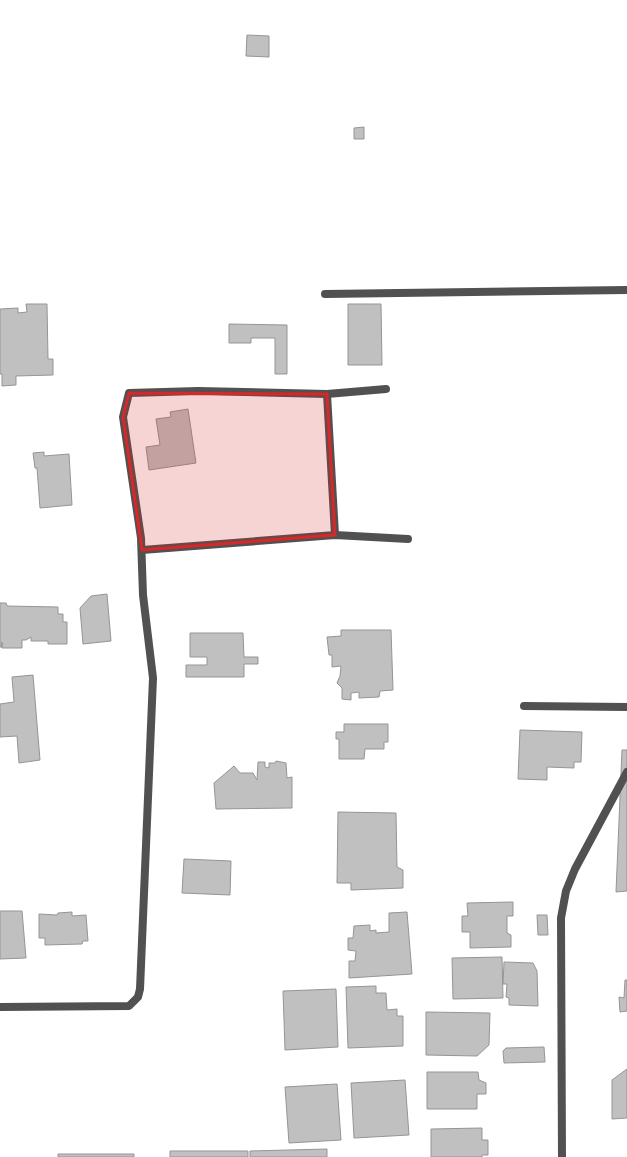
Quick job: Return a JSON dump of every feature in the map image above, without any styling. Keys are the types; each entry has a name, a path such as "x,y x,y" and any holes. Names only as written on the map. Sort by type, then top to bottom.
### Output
{"street":[{"path":"325,294 627,290"},
{"path":"0,1007 128,1006 138,997 140,981 153,678 144,595 142,550 123,417 129,393 198,391 327,394 386,389"},
{"path":"327,394 335,535"},
{"path":"142,550 335,535 408,539"},
{"path":"524,706 627,707"},
{"path":"562,1157 561,918 566,891 627,772"}],"highlighted area":[{"path":"129,393 327,394 335,535 142,550 123,417"}],"building":[{"path":"247,35 269,36 269,57 246,56"},
{"path":"364,127 364,139 354,139 354,128"},
{"path":"26,304 47,304 48,359 53,359 53,375 16,376 16,385 2,386 2,374 0,374 0,309 18,308 18,313 27,312"},
{"path":"348,304 381,304 382,365 348,365"},
{"path":"229,324 287,325 287,374 275,374 275,338 251,338 251,343 229,343"},
{"path":"188,409 196,463 149,470 146,447 160,445 156,419 171,417 170,412"},
{"path":"44,452 44,456 69,454 72,505 40,508 37,468 35,468 33,453"},
{"path":"107,594 111,641 83,644 80,608 91,596"},
{"path":"0,603 6,603 7,606 58,607 58,614 63,614 63,622 67,622 67,644 48,644 48,641 31,641 31,637 26,640 22,640 22,648 0,647"},
{"path":"341,630 391,630 393,690 380,691 379,697 359,698 359,692 351,693 351,700 342,699 342,688 337,683 340,676 341,666 332,667 332,655 329,655 327,637 341,636"},
{"path":"190,633 243,633 244,657 258,657 258,664 244,664 244,677 186,677 186,665 207,665 207,657 190,657"},
{"path":"33,675 40,760 19,763 17,736 0,737 0,704 14,702 12,677"},
{"path":"344,724 388,724 388,742 384,742 384,749 365,749 364,759 339,759 339,739 336,739 336,732 344,732"},
{"path":"520,730 582,732 581,762 574,762 574,768 547,767 547,780 518,779"},
{"path":"622,750 627,750 627,891 616,892"},
{"path":"276,761 286,763 287,778 292,777 292,808 216,809 214,783 234,766 240,773 253,773 257,780 258,762 265,762 265,767 269,768 269,763 275,763"},
{"path":"338,812 396,813 397,867 403,870 403,888 351,890 351,883 337,883"},
{"path":"184,859 231,861 230,895 182,893"},
{"path":"513,902 513,916 507,916 507,933 511,935 511,947 470,948 470,932 462,932 462,916 468,916 467,903"},
{"path":"0,911 22,911 26,958 0,959"},
{"path":"72,912 72,916 86,915 88,941 83,941 82,944 45,945 45,938 39,938 39,914 57,915 58,913"},
{"path":"407,912 412,974 349,978 349,961 355,961 356,951 348,950 348,938 353,938 354,926 370,925 370,931 376,930 376,933 389,932 389,913"},
{"path":"537,915 547,915 548,935 538,935"},
{"path":"502,957 503,998 453,999 452,958"},
{"path":"504,962 533,963 537,971 538,1006 509,1005 509,998 506,997 507,984 503,984"},
{"path":"625,980 627,980 627,1011 620,1012 619,997 624,998"},
{"path":"376,986 376,993 386,993 387,1010 397,1009 397,1016 403,1016 403,1046 348,1048 346,987"},
{"path":"336,989 338,1047 285,1050 283,991"},
{"path":"426,1012 490,1013 489,1045 477,1056 426,1055"},
{"path":"544,1047 545,1062 504,1063 503,1051 506,1048"},
{"path":"627,1069 627,1118 612,1119 612,1080"},
{"path":"427,1072 478,1072 479,1080 486,1083 486,1094 477,1094 477,1109 427,1109"},
{"path":"405,1080 409,1135 354,1138 351,1083"},
{"path":"337,1084 341,1140 289,1143 285,1087"},
{"path":"482,1128 482,1140 488,1140 488,1155 482,1155 482,1157 431,1157 431,1129"},
{"path":"327,1149 327,1157 250,1157 250,1151"},
{"path":"170,1151 248,1151 248,1157 170,1157"},
{"path":"58,1154 134,1154 134,1157 58,1157"}]}
